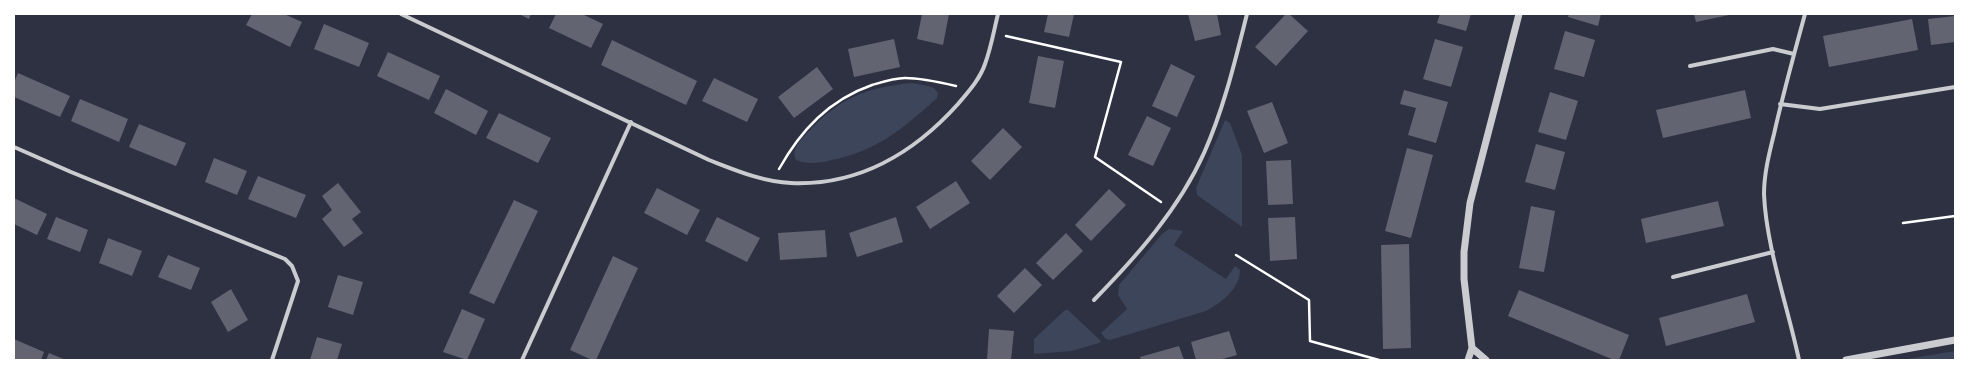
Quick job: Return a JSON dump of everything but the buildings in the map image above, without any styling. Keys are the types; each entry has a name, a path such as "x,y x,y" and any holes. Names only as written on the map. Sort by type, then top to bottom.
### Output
{"street":[{"path":"401,14 709,160 736,171 772,181 797,183 834,180 882,165 925,136 946,117 970,89 985,65 998,14"},
{"path":"1094,300 1117,276 1171,209 1203,154 1216,125 1247,14"},
{"path":"1468,360 1472,348 1464,279 1464,252 1470,203 1518,14"},
{"path":"1799,360 1773,252 1766,218 1764,193 1767,165 1780,104 1805,14"},
{"path":"1690,66 1773,49 1794,54"},
{"path":"1780,104 1820,109 1955,88"},
{"path":"522,360 630,122"},
{"path":"14,147 71,172 285,259 292,266 298,281 272,360"},
{"path":"1673,277 1773,252"},
{"path":"1846,360 1955,340"},
{"path":"1472,348 1486,360"}],"path":[{"path":"994,33 1122,62 1095,157 1171,209"},
{"path":"772,181 790,149 803,132 821,114 842,99 859,90 881,82 903,78 928,80 970,89"},
{"path":"1903,223 1955,216"},
{"path":"1236,256 1309,300 1310,341 1379,360"}],"shaded area":[{"path":"912,83 934,88 938,93 937,98 889,137 863,151 832,160 805,163 796,160 795,149 797,145 819,121 842,103 867,92 881,88"},
{"path":"1225,120 1230,123 1242,155 1242,227 1197,195 1196,188"},
{"path":"1169,229 1183,231 1174,245 1226,279 1235,266 1240,270 1237,283 1229,295 1206,311 1110,340 1106,339 1101,333 1127,309 1118,295 1119,285 1162,234"},
{"path":"1065,310 1068,310 1101,341 1099,343 1072,351 1034,354 1034,339"},
{"path":"1955,351 1955,360 1901,360"}]}
